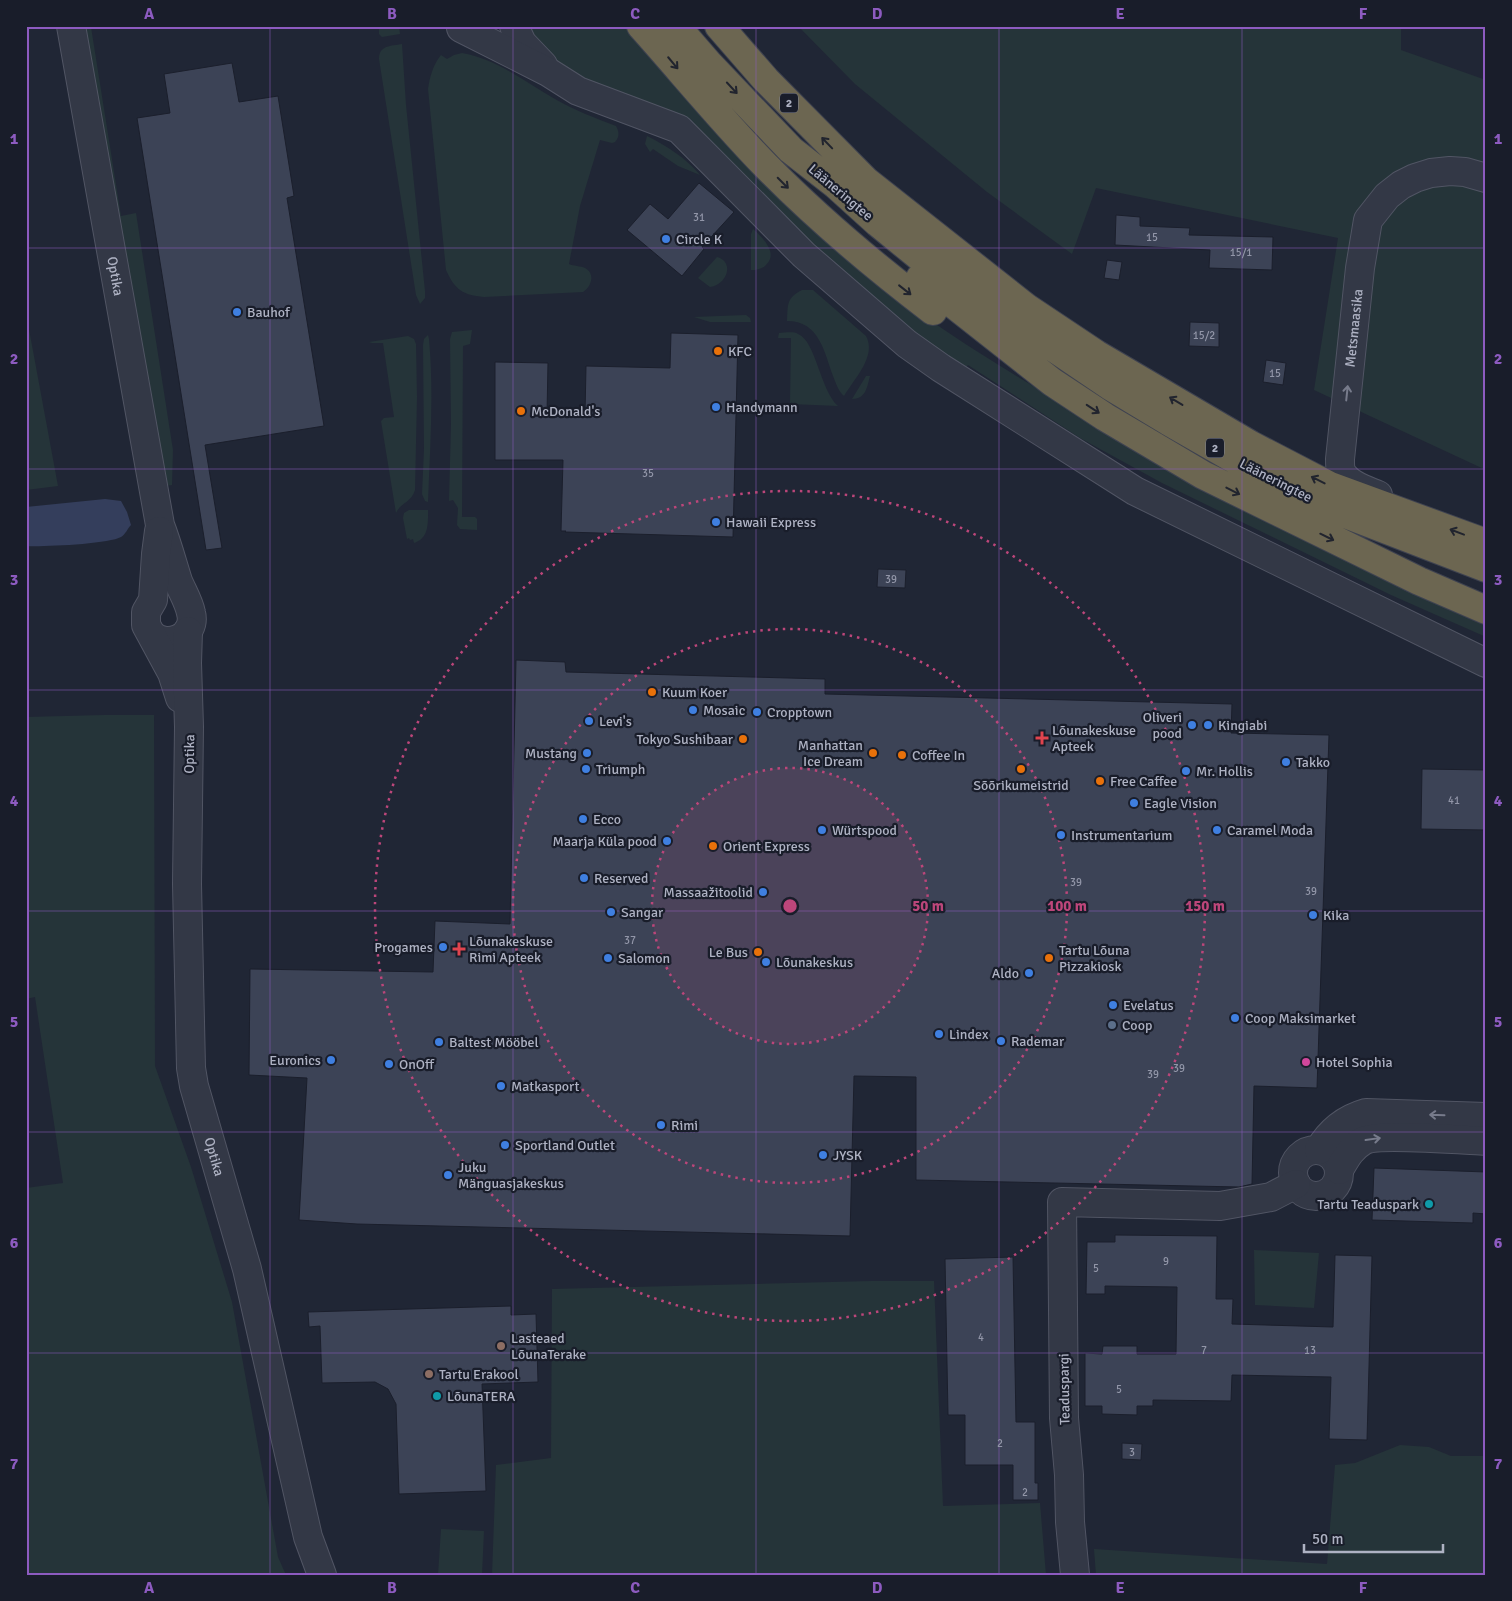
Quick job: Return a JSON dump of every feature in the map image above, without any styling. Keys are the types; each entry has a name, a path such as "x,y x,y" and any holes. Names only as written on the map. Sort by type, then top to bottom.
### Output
{"highway":[{"path":"641,26 748,146 849,245 956,328 1022,368 1052,382"},
{"name":"Lääneringtee","path":"676,26 708,63 791,150 836,185 937,271 1030,331 1110,386 1168,422 1243,464 1340,512 1421,531 1486,568"},
{"name":"Lääneringtee","path":"719,26 766,80 861,178 1030,331"},
{"path":"791,150 826,193 884,248 965,315 1052,382 1105,417 1202,475 1419,581 1486,610"},
{"path":"861,178 1027,308 1096,354 1251,445 1421,531 1486,543"}],"street":[{"name":"Optika","path":"71,26 160,525 153,600 146,612 146,625 172,673 189,727"},
{"path":"514,26 522,42 548,72"},
{"path":"455,27 548,72 578,91 679,129 804,255 908,344 955,377 1128,486 1486,663"},
{"name":"Metsmaasika","path":"1421,531 1386,498 1360,488 1349,481 1341,471 1340,459 1360,268 1368,220 1387,196 1402,184 1415,178 1431,173 1450,171 1465,172 1486,178"},
{"path":"160,525 190,622"},
{"path":"152,636 162,641 172,642 181,638 190,622 186,602 176,596 164,595 153,600"},
{"name":"Optika","path":"190,622 187,663 189,727 187,884 191,1068 194,1086 247,1270 308,1538 322,1575"},
{"path":"1319,1150 1326,1138 1338,1126 1353,1117 1366,1113 1486,1117"},
{"path":"1339,1170 1349,1151 1365,1140 1384,1138 1486,1141"},
{"path":"1319,1150 1331,1155 1338,1164 1339,1170 1339,1176 1334,1188 1325,1195 1318,1196 1305,1193 1296,1184 1293,1171 1298,1159 1307,1151 1319,1150"},
{"name":"Teaduspargi","path":"1075,1575 1064,1418 1062,1202 1220,1206 1271,1198 1296,1184"}],"shaded area":[{"path":"85,26 91,27 121,216 136,213 173,450 172,485 166,486"},
{"path":"379,26 399,26 400,34 382,37 379,34"},
{"path":"522,26 631,26 917,311 1036,388 1248,510 1389,582 1486,626 1486,637 1391,595 1162,483 1080,438 968,365 963,372 930,347 822,254 704,136 588,82 549,59"},
{"path":"798,26 1401,26 1401,50 1486,80 1486,470 1314,390 1338,238 1096,188 1072,254 987,192 855,84"},
{"path":"402,44 406,105 425,291 425,298 420,304 416,295 379,59 383,49"},
{"path":"462,53 487,60 562,103 616,126 618,136 615,142 600,140 580,206 569,264 585,268 590,274 590,284 583,292 484,297 465,293 456,287 449,277 446,270 428,89 432,71 441,55 447,59"},
{"path":"647,136 676,153 700,175 678,166 653,149 650,152 645,144"},
{"path":"753,229 768,246 771,255 770,260 764,266 751,270 751,234"},
{"path":"717,257 726,264 727,273 721,282 710,287 698,278"},
{"path":"802,290 813,290 866,336 869,344 867,359 844,396 837,387 819,339 806,326 798,322 787,321 790,299"},
{"path":"26,313 58,486 26,490"},
{"path":"746,315 750,318 751,322 710,322 694,317"},
{"path":"472,330 470,344 463,346 462,517 475,517 477,519 477,530 460,529 457,525 458,508 453,500 449,501 451,424 450,339 452,332"},
{"path":"779,333 794,333 804,338 814,356 832,399 838,406 790,404 791,338 778,338"},
{"path":"428,335 431,441 428,502 425,501 422,494 424,449 423,345 424,339"},
{"path":"408,336 414,339 416,344 415,490 411,498 396,513 381,421 384,418 394,417 383,343 369,342"},
{"path":"866,376 870,376 865,392 860,397 852,399"},
{"path":"409,510 428,510 427,530 423,538 414,543 413,539 407,539 403,518 404,513"},
{"path":"154,715 155,1066 191,1167 232,1302 278,1557 286,1575 26,1575 26,1188 63,1183 35,997 26,999 26,717"},
{"path":"1254,1250 1319,1253 1314,1308 1255,1305"},
{"path":"934,1281 943,1506 1040,1503 1046,1575 492,1575 496,1465 551,1458 552,1289"},
{"path":"1400,1445 1429,1447 1451,1456 1486,1456 1486,1575 1096,1575 1094,1549 1327,1564 1335,1465 1355,1463"},
{"path":"441,1529 484,1531 482,1575 438,1575"}],"water":[{"path":"105,499 121,501 127,512 131,525 121,537 103,542 26,546 26,507"}],"building":[{"name":"Bauhof","path":"232,63 239,102 278,96 294,196 287,198 324,426 205,445 222,548 206,550 137,118 170,113 164,74"},
{"path":"699,183 734,212 702,247 704,249 682,276 627,230 650,204 668,219"},
{"path":"1116,215 1140,217 1140,226 1190,228 1189,235 1273,237 1272,270 1209,268 1210,250 1115,245"},
{"path":"1107,260 1122,262 1119,280 1104,278"},
{"path":"1190,322 1219,323 1219,347 1189,346"},
{"path":"671,333 738,335 733,537 561,531 563,460 495,460 495,362 548,363 547,414 585,415 586,366 670,368"},
{"path":"1266,360 1286,363 1283,385 1263,382"},
{"path":"878,569 906,570 905,588 877,587"},
{"path":"516,660 565,662 566,672 825,679 825,694 1232,704 1231,733 1329,735 1317,1088 1254,1086 1252,1184 1239,1187 916,1180 916,1077 854,1076 850,1236 357,1224 299,1220 307,1078 249,1075 250,969 433,972 435,921 510,924"},
{"path":"1422,769 1486,770 1486,830 1421,829"},
{"name":"Tartu Teaduspark","path":"1374,1168 1486,1172 1486,1214 1473,1213 1473,1223 1372,1220"},
{"path":"1115,1235 1217,1236 1216,1299 1233,1299 1232,1324 1333,1327 1335,1255 1372,1256 1367,1440 1329,1439 1331,1377 1232,1375 1231,1401 1153,1400 1153,1406 1137,1406 1137,1415 1102,1414 1102,1406 1085,1406 1085,1353 1102,1354 1103,1346 1137,1346 1137,1354 1176,1354 1177,1287 1105,1286 1105,1294 1086,1294 1087,1242 1115,1242"},
{"path":"1013,1257 1016,1422 1035,1422 1035,1483 1038,1483 1038,1500 1013,1500 1013,1465 965,1465 965,1415 948,1415 945,1259"},
{"name":"LõunaTERA","path":"511,1306 511,1315 536,1314 538,1382 482,1384 486,1491 399,1494 396,1404 388,1389 375,1382 322,1383 320,1326 309,1327 308,1312"},
{"path":"1122,1443 1142,1444 1141,1460 1122,1459"}],"place":[{"name":"Circle K","path":"666,239"},
{"name":"Bauhof","path":"237,312"},
{"name":"KFC","path":"718,351"},
{"name":"Handymann","path":"716,407"},
{"name":"McDonald's","path":"521,411"},
{"name":"Hawaii Express","path":"716,522"},
{"name":"Kuum Koer","path":"652,692"},
{"name":"Mosaic","path":"693,710"},
{"name":"Cropptown","path":"757,712"},
{"name":"Levi's","path":"589,721"},
{"name":"Oliveri pood","path":"1192,725"},
{"name":"Kingiabi","path":"1208,725"},
{"name":"Lõunakeskuse Apteek","path":"1042,738"},
{"name":"Tokyo Sushibaar","path":"743,739"},
{"name":"Mustang","path":"587,753"},
{"name":"Manhattan Ice Dream","path":"873,753"},
{"name":"Coffee In","path":"902,755"},
{"name":"Takko","path":"1286,762"},
{"name":"Triumph","path":"586,769"},
{"name":"Sõõrikumeistrid","path":"1021,769"},
{"name":"Mr. Hollis","path":"1186,771"},
{"name":"Free Caffee","path":"1100,781"},
{"name":"Eagle Vision","path":"1134,803"},
{"name":"Ecco","path":"583,819"},
{"name":"Würtspood","path":"822,830"},
{"name":"Caramel Moda","path":"1217,830"},
{"name":"Instrumentarium","path":"1061,835"},
{"name":"Maarja Küla pood","path":"667,841"},
{"name":"Orient Express","path":"713,846"},
{"name":"Reserved","path":"584,878"},
{"name":"Massaažitoolid","path":"763,892"},
{"name":"Sangar","path":"611,912"},
{"name":"Kika","path":"1313,915"},
{"name":"Progames","path":"443,947"},
{"name":"Lõunakeskuse Rimi Apteek","path":"459,949"},
{"name":"Le Bus","path":"758,952"},
{"name":"Salomon","path":"608,958"},
{"name":"Tartu Lõuna Pizzakiosk","path":"1049,958"},
{"name":"Lõunakeskus","path":"766,962"},
{"name":"Aldo","path":"1029,973"},
{"name":"Evelatus","path":"1113,1005"},
{"name":"Coop Maksimarket","path":"1235,1018"},
{"name":"Coop","path":"1112,1025"},
{"name":"Lindex","path":"939,1034"},
{"name":"Rademar","path":"1001,1041"},
{"name":"Baltest Mööbel","path":"439,1042"},
{"name":"Euronics","path":"331,1060"},
{"name":"Hotel Sophia","path":"1306,1062"},
{"name":"OnOff","path":"389,1064"},
{"name":"Matkasport","path":"501,1086"},
{"name":"Rimi","path":"661,1125"},
{"name":"Sportland Outlet","path":"505,1145"},
{"name":"JYSK","path":"823,1155"},
{"name":"Juku Mänguasjakeskus","path":"448,1175"},
{"name":"Tartu Teaduspark","path":"1429,1204"},
{"name":"Lasteaed LõunaTerake","path":"501,1346"},
{"name":"Tartu Erakool","path":"429,1374"},
{"name":"LõunaTERA","path":"437,1396"}]}
